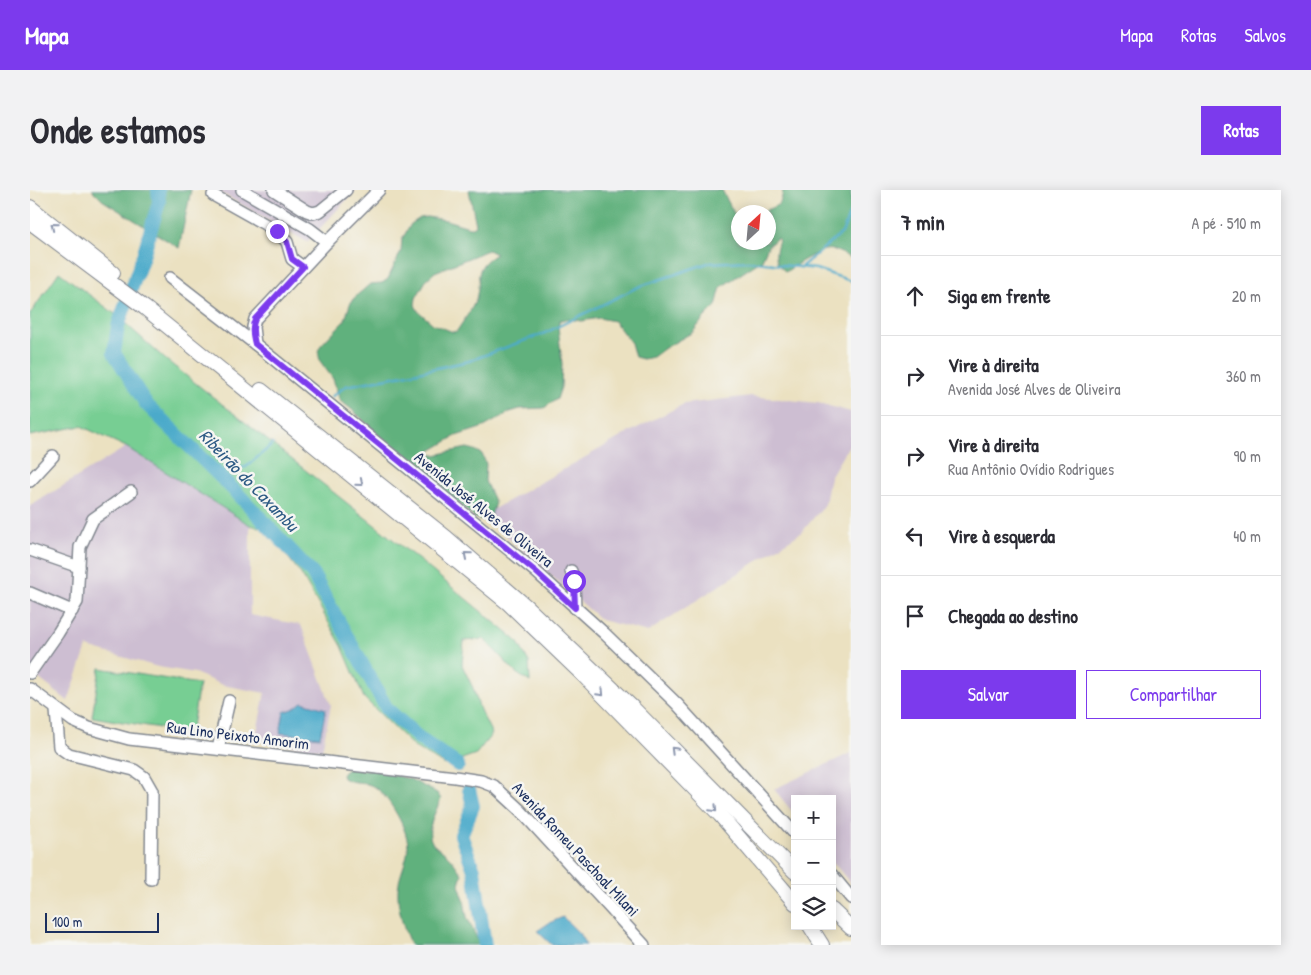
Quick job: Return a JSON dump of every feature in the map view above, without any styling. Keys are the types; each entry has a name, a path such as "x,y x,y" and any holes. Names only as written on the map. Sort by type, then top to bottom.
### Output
{"main road":[{"path":"30,207 117,282"},
{"path":"30,222 147,304 447,538 527,607 633,708 791,868"},
{"path":"147,304 508,603 583,675 720,815 791,898"},
{"path":"836,914 851,928"},
{"path":"813,930 822,945"}],"street":[{"path":"242,190 310,229 327,242"},
{"path":"274,190 307,211 313,212 320,211 346,190"},
{"path":"255,344 253,323 255,319 379,190"},
{"path":"212,195 277,231 287,242 292,259 303,267"},
{"name":"Avenida José Alves de Oliveira","path":"170,278 255,344 535,571 604,633 677,704 791,830"},
{"path":"30,481 54,456"},
{"path":"31,670 58,633 77,602 80,547 93,519 131,492"},
{"path":"30,550 79,567"},
{"path":"571,570 574,581 575,608"},
{"path":"30,593 72,611"},
{"name":"Rua Lino Peixoto Amorim","path":"30,689 73,721 89,728 129,739 481,781"},
{"path":"218,749 229,701"},
{"path":"56,710 60,747 68,754 134,770 144,777 152,791 151,879"},
{"name":"Avenida Romeu Paschoal Milani","path":"481,781 494,786 520,810 644,945"},
{"path":"836,878 846,886 851,898"}],"shaded area":[{"path":"216,190 356,190 307,242"},
{"path":"751,396 818,403 851,412 851,442 830,477 825,504 802,532 648,632 601,620 483,515 635,429 684,404"},
{"path":"126,447 250,525 250,615 301,625 331,705 322,750 255,741 265,693 222,685 195,673 158,667 87,647 68,701 38,678 30,675 30,506"},
{"path":"851,753 851,884 836,866 836,795 791,795 791,810 774,789"}],"green space":[{"path":"92,190 191,190 179,248 102,200"},
{"path":"469,190 722,190 731,207 731,250 766,250 762,260 721,287 716,306 693,332 653,357 643,359 635,357 631,343 614,321 599,318 581,321 560,320 558,326 562,364 561,387 557,399 544,408 520,409 510,412 484,427 456,436 427,453 428,455 435,455 467,448 482,454 486,464 485,481 495,503 489,518 483,520 475,518 447,494 438,479 422,471 407,457 381,438 340,401 333,379 320,361 318,351 321,345 345,320 350,304 355,297 370,284 382,283 388,279 401,251 402,239 411,224 420,218 427,217 473,227 476,225","holes":["488,250 496,254 488,259 479,274 476,299 457,331 453,332 433,324 418,311 415,305 416,298 427,279 435,272"]},
{"path":"783,190 851,190 851,258 842,253 825,250 816,253 786,272 779,265 776,258 779,240 777,238 776,205 781,200"},
{"path":"59,272 115,314 165,359 419,560 517,641 529,662 530,682 516,673 484,639 464,641 462,665 492,734 476,754 445,765 414,747 364,698 342,646 301,574 266,529 250,525 126,447 81,426 30,436 30,314"},
{"path":"100,668 199,684 191,733 92,717"},
{"path":"348,769 374,770 410,779 437,793 441,799 430,828 431,840 434,845 449,857 462,874 459,885 467,917 480,945 411,945 405,932 398,903 399,884 408,848 402,824 387,799 376,788 343,778 342,775"}],"water":[{"path":"302,702 326,709 320,737 280,733 284,712 293,709"},
{"path":"563,917 579,933 586,945 552,945 537,931"}],"waterway":[{"name":"Ribeirão do Caxambu","path":"158,190 159,202 142,259 118,326 114,353 146,404 239,495 312,573 387,709 420,739 458,765"},
{"path":"801,267 842,233 851,210"},
{"path":"331,397 346,386 469,361 545,333 638,287 708,263 748,261 816,269 851,281"},
{"path":"216,472 246,467 273,444"},
{"name":"Ribeirão do Caxambu","path":"469,789 473,806 461,835 474,870 485,945"}],"route":[{"path":"277,231 287,242 292,259 303,267 255,319 253,335 255,344 535,571 575,608 574,581"}]}
